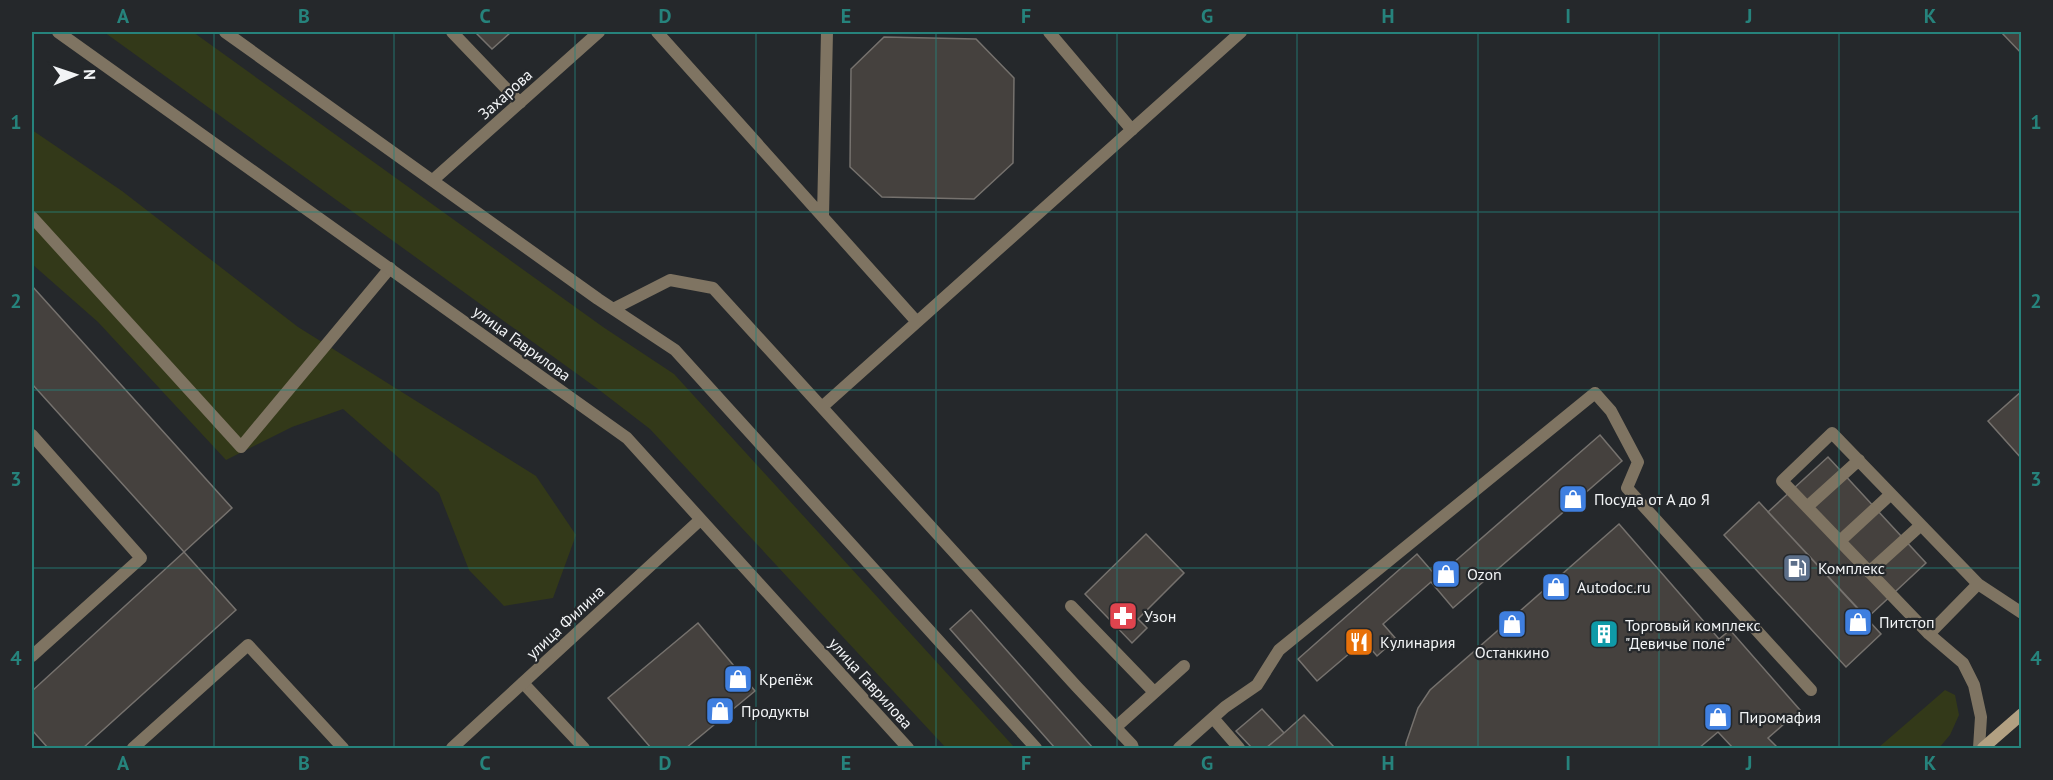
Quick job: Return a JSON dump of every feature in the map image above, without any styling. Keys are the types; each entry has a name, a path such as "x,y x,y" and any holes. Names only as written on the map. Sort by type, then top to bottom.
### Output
{"main road":[{"path":"1981,748 2022,714"}],"street":[{"name":"улица Гаврилова","path":"58,32 627,438 908,748"},
{"path":"225,32 613,309 675,350 1036,748"},
{"path":"452,32 520,103"},
{"name":"Захарова","path":"434,180 599,32"},
{"path":"657,32 917,322"},
{"path":"823,216 827,32"},
{"path":"1049,32 1132,130"},
{"path":"822,407 1241,32"},
{"path":"32,216 240,447 390,268"},
{"path":"613,309 670,280 713,288 1133,748"},
{"path":"1179,748 1213,718 1257,685 1279,650 1595,393 1611,411 1638,462 1627,488 1811,690"},
{"path":"1981,748 1981,717 1974,685 1963,663 1929,634 1782,481 1832,433 1978,584 2022,613"},
{"path":"32,435 141,558 32,656"},
{"path":"1807,507 1858,460"},
{"path":"1839,541 1891,494"},
{"name":"улица Филина","path":"452,748 700,520"},
{"path":"1869,572 1921,525"},
{"path":"1929,634 1978,584"},
{"path":"1071,606 1154,692"},
{"path":"133,748 248,645 343,748"},
{"path":"1116,727 1184,666"},
{"path":"523,683 584,748"},
{"path":"1213,718 1239,748"}],"green space":[{"path":"104,32 193,32 603,327 674,374 1015,748 946,748 650,429"},
{"path":"32,130 122,191 298,327 536,476 576,535 553,598 504,606 469,570 439,493 343,409 292,427 226,460 98,322 32,264"},
{"path":"1945,690 1955,695 1959,715 1950,735 1939,748 1878,748"}],"building":[{"path":"475,32 511,32 492,49"},
{"path":"2001,32 2022,32 2022,54"},
{"path":"884,37 976,39 1014,78 1013,163 974,199 882,197 850,167 851,69"},
{"path":"32,286 232,508 184,552 32,384"},
{"path":"2022,391 2022,459 1988,421"},
{"path":"1600,435 1622,461 1453,608 1431,582 1383,624 1396,639 1377,656 1364,641 1317,681 1298,659 1417,554 1437,577"},
{"path":"1828,457 1926,563 1867,618 1768,512"},
{"path":"1759,502 1881,634 1846,667 1724,535"},
{"name":"Торговый комплекс \"Девичье поле\"","path":"1619,524 1719,639 1730,630 1800,710 1768,738 1777,747 1733,748 1718,732 1699,748 1406,748 1418,708 1430,690"},
{"path":"1146,534 1184,573 1138,619 1147,628 1132,643 1085,594"},
{"path":"184,552 236,610 83,748 48,748 32,730 32,691"},
{"path":"971,610 1093,748 1055,748 950,629"},
{"path":"698,623 755,691 686,748 651,748 608,698"},
{"path":"1262,709 1284,733 1266,748 1252,748 1236,731"},
{"path":"1304,715 1335,748 1266,748 1284,733"}],"place":[{"name":"Посуда от А до Я","path":"1573,499"},
{"name":"Комплекс","path":"1797,568"},
{"name":"Ozon","path":"1446,574"},
{"name":"Autodoc.ru","path":"1556,587"},
{"name":"Узон","path":"1123,616"},
{"name":"Питстоп","path":"1858,622"},
{"name":"Останкино","path":"1512,624"},
{"name":"Торговый комплекс \"Девичье поле\"","path":"1604,634"},
{"name":"Кулинария","path":"1359,642"},
{"name":"Крепёж","path":"738,679"},
{"name":"Продукты","path":"720,711"},
{"name":"Пиромафия","path":"1718,717"}]}
